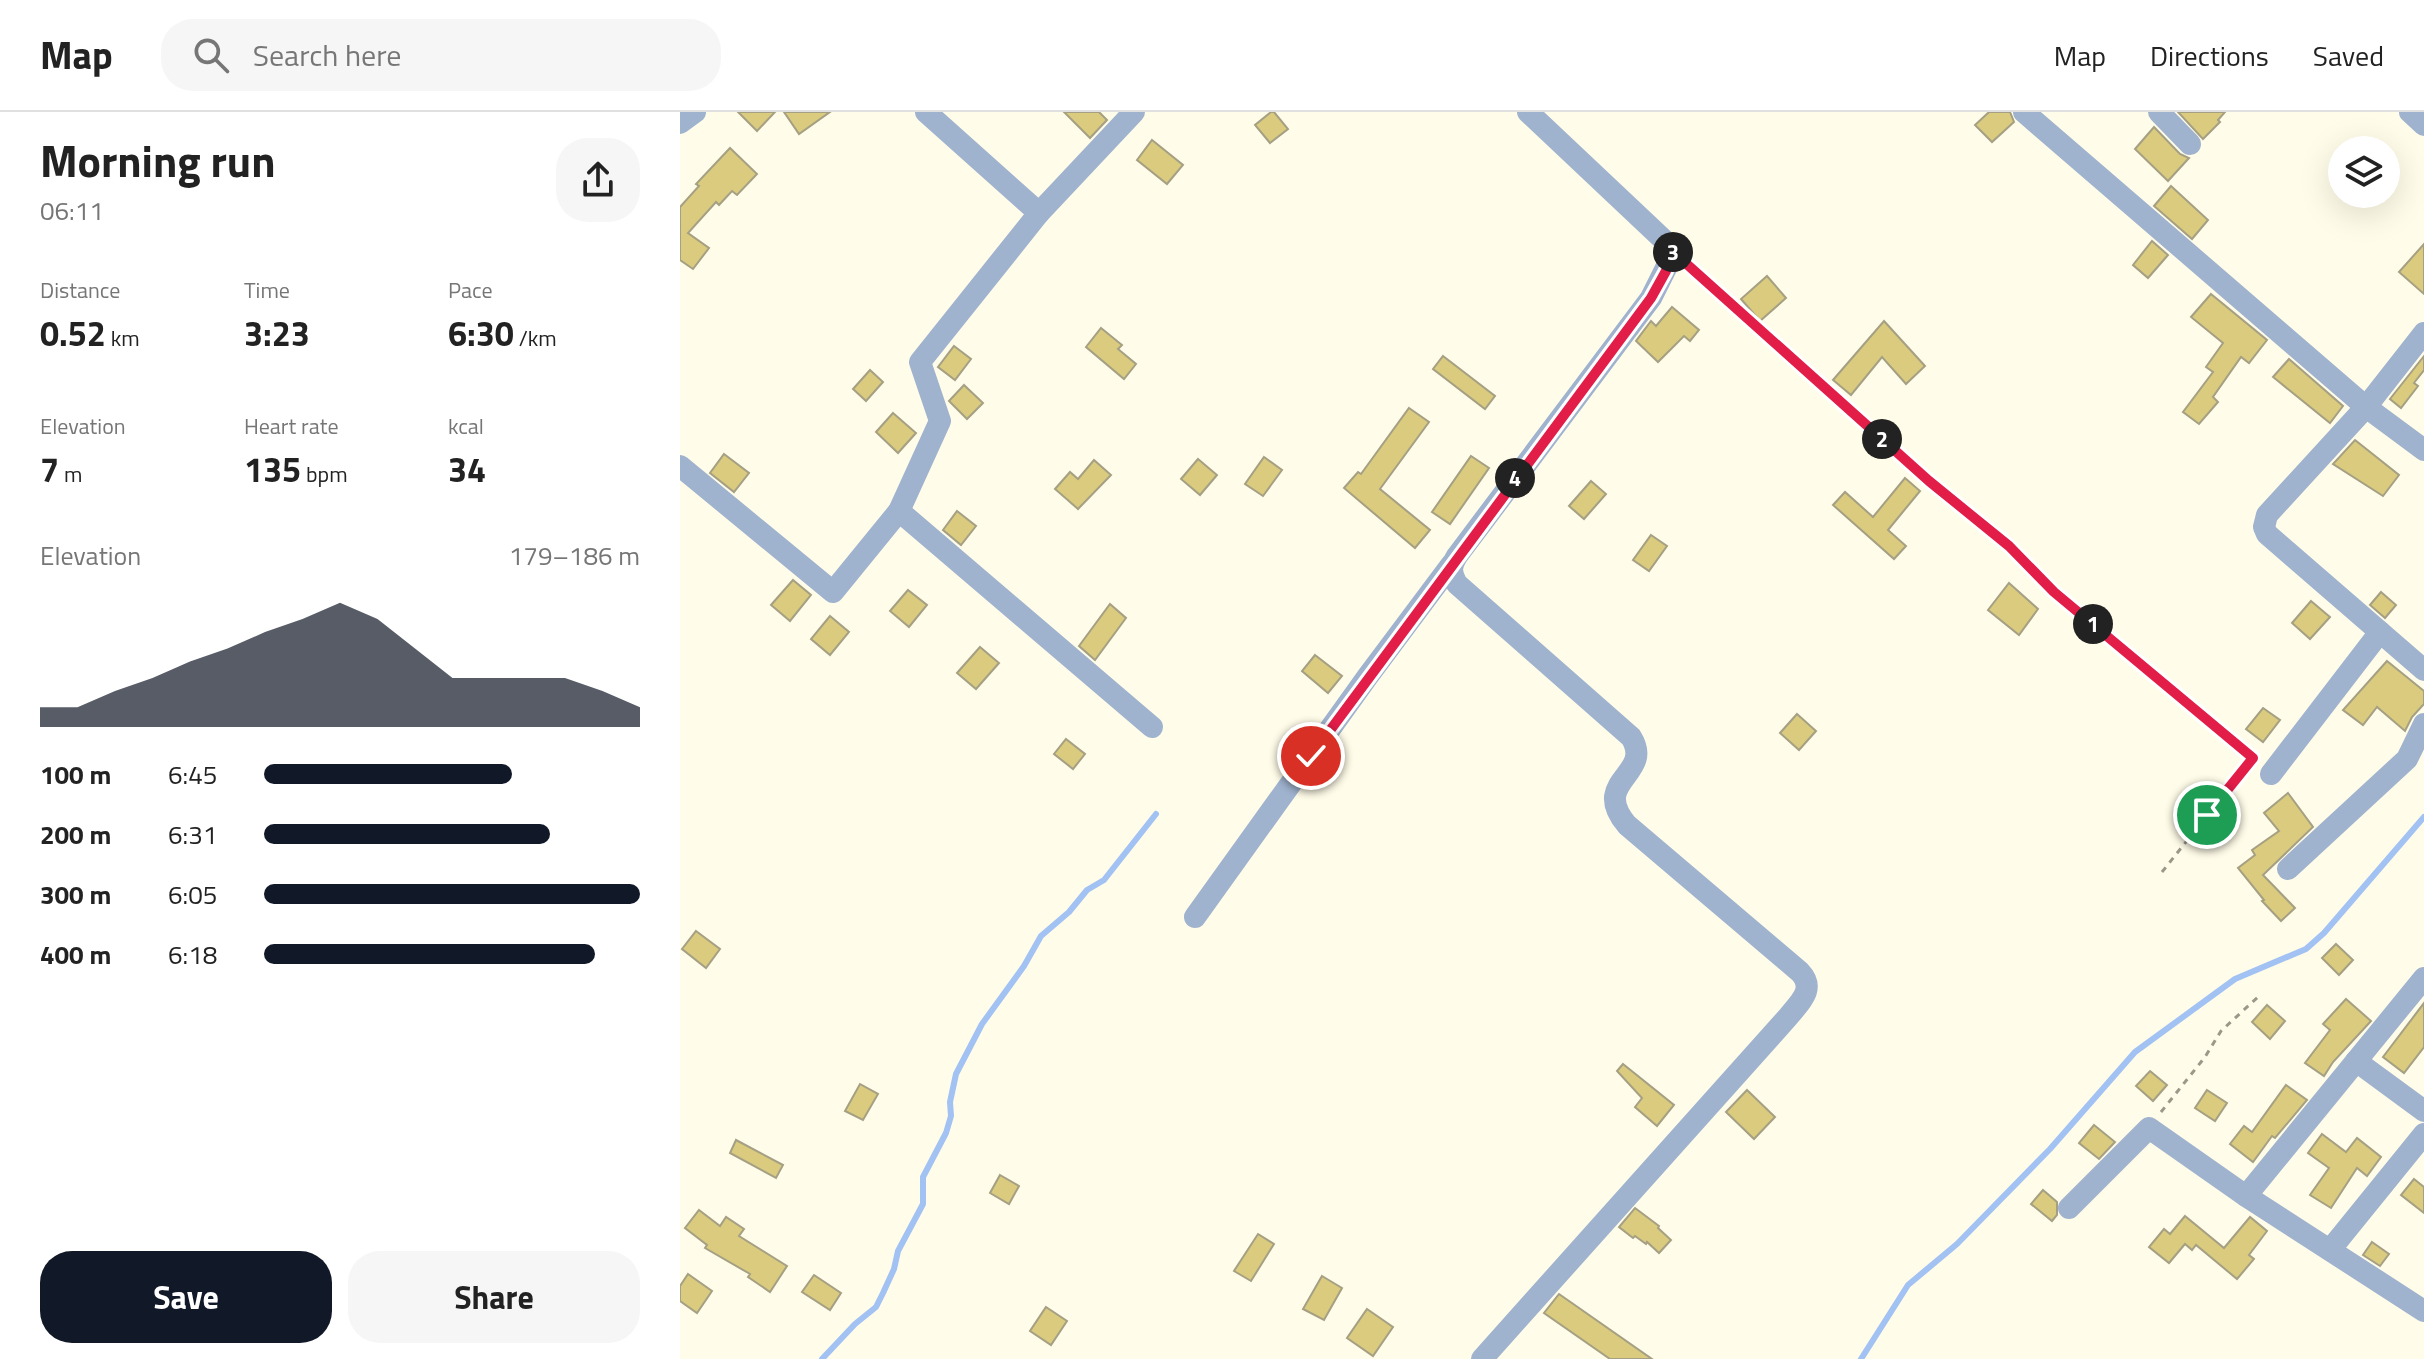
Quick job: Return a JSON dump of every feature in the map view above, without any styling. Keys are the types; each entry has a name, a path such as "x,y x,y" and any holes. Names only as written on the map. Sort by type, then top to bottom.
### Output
{"street":[{"path":"680,123 695,112"},
{"path":"926,112 1039,213"},
{"path":"680,466 833,592 899,511 940,421 920,362 1039,213 1134,112"},
{"path":"1195,917 1451,565 1651,298 1666,271 1671,250 1668,244 1528,112"},
{"path":"2024,112 2366,407 2424,450"},
{"path":"2159,112 2190,144"},
{"path":"2410,112 2424,125"},
{"path":"2423,336 2366,407 2267,515 2264,527 2267,534 2424,670"},
{"path":"899,511 1152,727"},
{"path":"1451,565 1457,584 1631,737 1637,746 1635,763 1617,788 1614,802 1617,813 1627,825 1808,982 1804,999 1482,1359"},
{"path":"2271,774 2380,632"},
{"path":"2288,869 2407,759 2424,724"},
{"path":"2246,1196 2424,978"},
{"path":"2356,1061 2424,1111"},
{"path":"2069,1208 2149,1128 2246,1196 2424,1311"},
{"path":"2330,1250 2424,1134"}],"path":[{"path":"1671,250 1929,481 2009,546 2054,592 2271,774"},
{"path":"2162,872 2253,758"},
{"path":"2149,1128 2205,1057 2221,1031 2259,996"}],"building":[{"path":"738,112 775,112 757,131"},
{"path":"784,112 830,112 799,134"},
{"path":"1064,112 1099,112 1107,120 1090,138"},
{"path":"1271,112 1288,129 1270,143 1255,125"},
{"path":"1989,112 2010,112 2014,122 1992,142 1975,125"},
{"path":"2178,112 2225,112 2218,120 2220,122 2203,139"},
{"path":"2154,127 2180,154 2189,158 2168,181 2135,149"},
{"path":"1152,140 1183,165 1167,184 1137,160"},
{"path":"730,148 757,174 737,195 732,191 719,205 716,202 688,233 709,248 693,269 680,260 680,207 699,186 696,184"},
{"path":"2171,186 2208,220 2192,239 2154,206"},
{"path":"2152,241 2168,255 2148,278 2133,265"},
{"path":"2424,244 2424,294 2399,272"},
{"path":"1767,276 1786,298 1760,321 1741,299"},
{"path":"2211,294 2267,340 2249,363 2241,357 2213,397 2218,402 2199,424 2183,412 2213,372 2206,367 2223,343 2191,317"},
{"path":"1672,307 1699,330 1690,341 1684,336 1658,362 1636,341 1651,321 1656,326"},
{"path":"1884,321 1925,366 1906,384 1882,357 1851,395 1833,380"},
{"path":"1101,328 1122,345 1118,349 1136,364 1124,379 1086,347"},
{"path":"954,346 971,359 955,380 938,367"},
{"path":"1443,356 1495,396 1485,409 1433,369"},
{"path":"2424,356 2424,370 2414,383 2418,386 2401,408 2390,399"},
{"path":"2289,359 2343,406 2330,423 2273,377"},
{"path":"870,370 883,382 866,401 853,389"},
{"path":"964,385 983,403 967,419 949,401"},
{"path":"1409,408 1429,422 1380,489 1430,530 1415,548 1344,488 1358,472 1361,474"},
{"path":"893,413 916,433 898,453 876,432"},
{"path":"2355,440 2399,475 2383,496 2333,464"},
{"path":"724,454 749,473 734,492 710,473"},
{"path":"1471,456 1489,468 1450,524 1432,512"},
{"path":"1264,457 1282,470 1263,496 1245,484"},
{"path":"1198,459 1217,475 1200,495 1181,479"},
{"path":"1094,460 1111,475 1078,509 1055,489 1070,472 1078,479"},
{"path":"1905,478 1920,491 1888,530 1906,546 1894,559 1833,505 1845,492 1873,517"},
{"path":"1591,481 1606,494 1584,519 1569,506"},
{"path":"957,511 976,526 961,545 943,530"},
{"path":"1651,535 1667,546 1649,571 1633,560"},
{"path":"793,580 811,595 790,621 771,605"},
{"path":"2009,583 2038,609 2019,635 1988,610"},
{"path":"908,590 927,605 909,627 890,611"},
{"path":"2381,592 2396,605 2385,618 2370,605"},
{"path":"2311,601 2330,617 2310,639 2292,623"},
{"path":"1110,604 1126,618 1095,660 1079,646"},
{"path":"830,616 849,632 830,655 811,639"},
{"path":"980,647 999,663 976,689 957,673"},
{"path":"1315,655 1342,676 1328,693 1302,671"},
{"path":"2387,661 2424,691 2424,704 2405,731 2377,707 2363,725 2343,710"},
{"path":"2263,708 2280,720 2263,742 2246,729"},
{"path":"1797,714 1816,731 1799,750 1780,733"},
{"path":"1066,739 1085,754 1073,769 1054,754"},
{"path":"2288,793 2313,827 2263,875 2295,908 2281,921 2238,868 2255,855 2252,850 2279,831 2264,813"},
{"path":"696,931 720,949 706,968 682,949"},
{"path":"2336,944 2353,960 2339,975 2322,958"},
{"path":"2346,999 2371,1021 2324,1076 2305,1063 2330,1030 2323,1024"},
{"path":"2424,1003 2424,1047 2404,1073 2383,1057"},
{"path":"2267,1005 2285,1021 2270,1039 2252,1022"},
{"path":"1623,1064 1674,1105 1657,1126 1635,1107 1642,1098 1617,1071"},
{"path":"2150,1071 2167,1085 2153,1101 2136,1086"},
{"path":"860,1084 878,1094 863,1120 845,1111"},
{"path":"2286,1085 2307,1100 2275,1138 2272,1136 2253,1162 2230,1144 2244,1126 2252,1132"},
{"path":"1747,1090 1775,1117 1754,1139 1726,1112"},
{"path":"2207,1090 2227,1103 2215,1121 2195,1108"},
{"path":"2094,1125 2115,1142 2099,1159 2079,1143"},
{"path":"2322,1134 2346,1152 2357,1138 2381,1157 2367,1176 2357,1168 2331,1208 2310,1195 2329,1168 2308,1153"},
{"path":"736,1140 783,1165 776,1178 730,1153"},
{"path":"1000,1175 1019,1186 1009,1204 990,1193"},
{"path":"2414,1179 2424,1187 2424,1213 2401,1195"},
{"path":"2043,1190 2057,1202 2057,1215 2052,1221 2031,1204"},
{"path":"1635,1208 1659,1226 1671,1240 1659,1253 1647,1242 1635,1236 1633,1238 1619,1227"},
{"path":"699,1210 720,1226 726,1217 744,1229 739,1236 787,1266 770,1292 748,1277 750,1274 705,1248 707,1245 685,1228"},
{"path":"2185,1216 2224,1248 2250,1217 2267,1231 2249,1255 2254,1259 2237,1279 2196,1245 2192,1250 2185,1244 2169,1263 2149,1247 2164,1229 2170,1234"},
{"path":"1258,1234 1274,1244 1251,1281 1234,1271"},
{"path":"2372,1242 2389,1254 2380,1266 2363,1255"},
{"path":"688,1274 712,1291 697,1313 680,1301 680,1286"},
{"path":"814,1275 841,1293 830,1310 802,1292"},
{"path":"1322,1276 1342,1288 1324,1320 1303,1309"},
{"path":"1559,1294 1652,1359 1610,1359 1544,1313"},
{"path":"1046,1307 1067,1321 1051,1345 1030,1331"},
{"path":"1367,1309 1393,1327 1373,1356 1347,1338"}],"waterway":[{"path":"822,1359 876,1307 883,1293 898,1251 923,1204 923,1177 946,1133 956,1074 982,1024 1024,966 1041,936 1069,912 1087,890 1104,880 1156,814"},
{"path":"1861,1359 1908,1285 1957,1244 2050,1149 2135,1052 2235,979 2306,949 2324,933 2424,817"}],"route":[{"path":"1311,756 1651,298 1666,271 1671,250 1929,481 2009,546 2054,592 2253,758 2207,815"}]}
